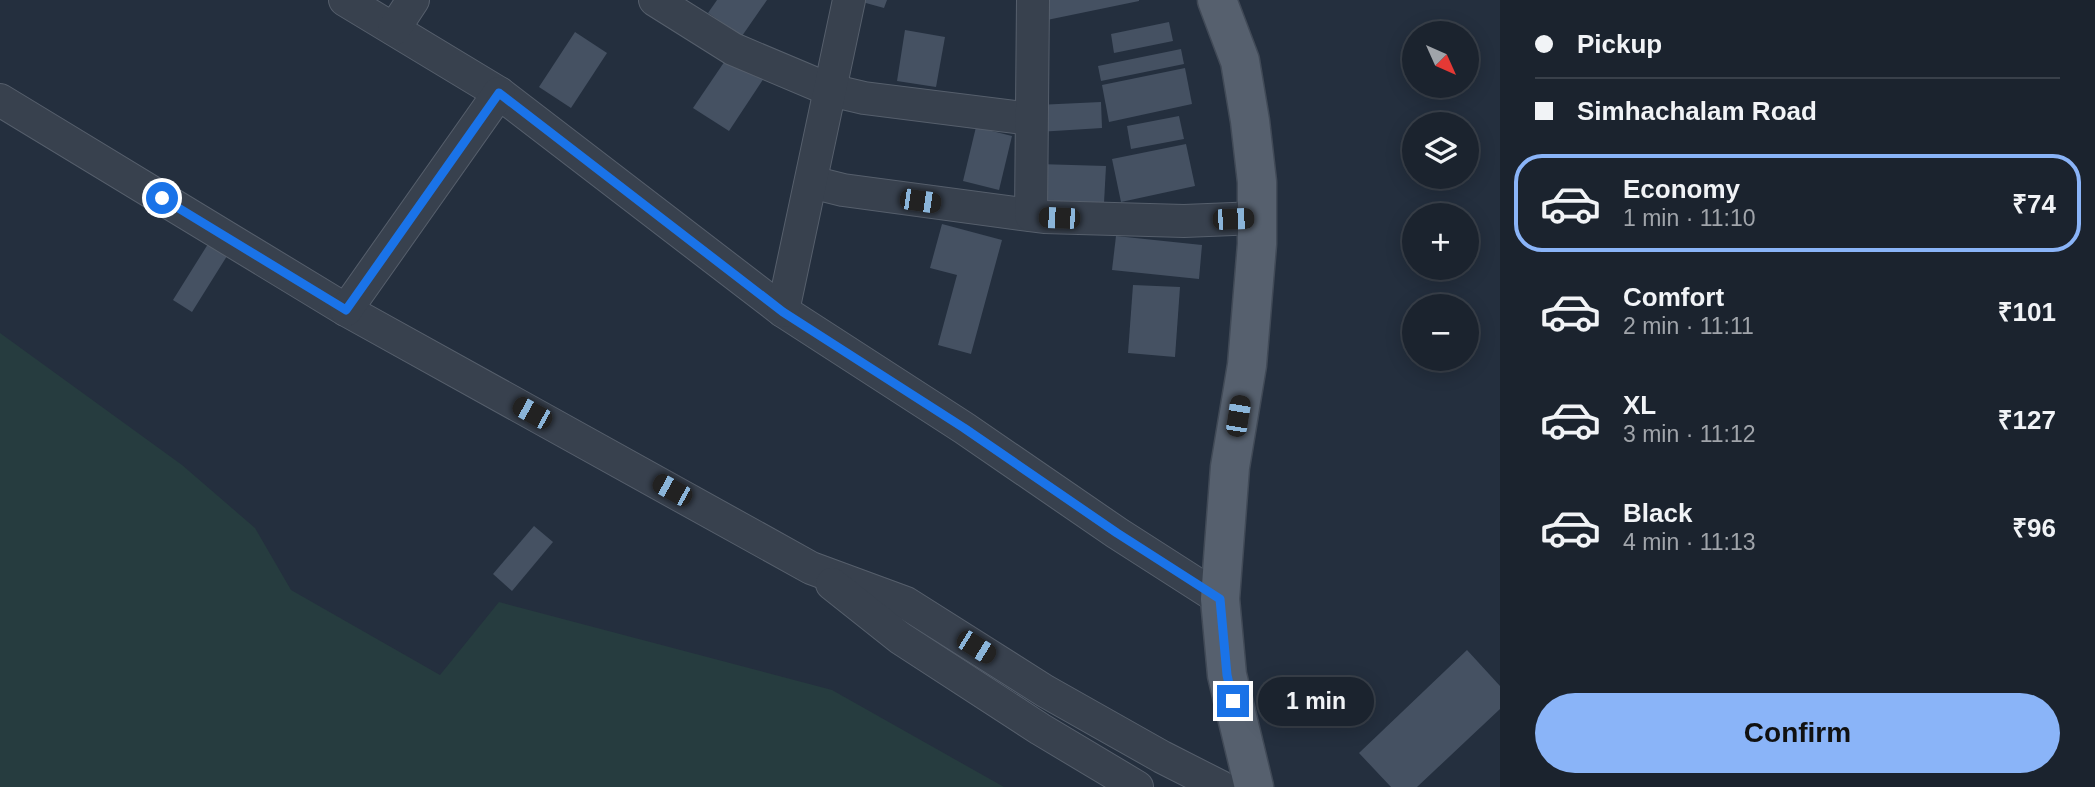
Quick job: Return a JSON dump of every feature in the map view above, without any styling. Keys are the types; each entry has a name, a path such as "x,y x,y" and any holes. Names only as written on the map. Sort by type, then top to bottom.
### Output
{"main road":[{"path":"1217,0 1240,61 1256,170 1257,244 1247,365 1230,467 1220,599 1227,675 1246,785"}],"street":[{"path":"345,0 499,93 783,312 964,428 1117,533 1220,599"},
{"path":"394,29 413,0"},
{"path":"655,0 733,49 830,90 864,98 1031,118"},
{"path":"783,312 849,0"},
{"path":"1031,215 1033,0"},
{"path":"346,310 499,93"},
{"path":"0,100 346,310 811,568 906,603 1045,691 1162,757 1246,785"},
{"path":"811,182 843,190 1031,215 1184,221 1257,218"},
{"path":"811,568 900,638 1040,729 1137,787"}],"green space":[{"path":"0,333 182,465 255,528 291,590 440,675 499,602 832,690 1004,787 0,787"}],"building":[{"path":"717,0 767,0 742,36 708,13"},
{"path":"855,0 887,0 884,8"},
{"path":"1043,0 1139,0 1139,1 1047,20"},
{"path":"1169,22 1173,41 1114,53 1111,34"},
{"path":"905,30 945,37 936,87 897,81"},
{"path":"575,32 607,53 571,108 539,87"},
{"path":"1181,49 1184,64 1101,81 1098,66"},
{"path":"729,55 764,78 729,131 693,108"},
{"path":"1185,68 1192,104 1109,122 1102,85"},
{"path":"1101,102 1102,128 1038,132 1037,105"},
{"path":"1179,116 1184,139 1131,149 1127,126"},
{"path":"976,127 1012,136 999,190 963,181"},
{"path":"1186,144 1195,186 1121,202 1112,159"},
{"path":"1038,164 1106,166 1104,203 1036,200"},
{"path":"942,224 1002,240 971,354 938,345 957,275 930,268"},
{"path":"1116,236 1202,245 1199,279 1112,270"},
{"path":"208,244 227,256 192,312 173,300"},
{"path":"1133,285 1180,287 1175,357 1128,353"},
{"path":"534,526 553,542 512,591 493,574"},
{"path":"1467,650 1500,686 1500,709 1417,787 1391,787 1359,753"}],"route":[{"path":"162,198 346,310 499,93 783,312 964,428 1117,533 1220,599 1227,675 1233,701"}]}
